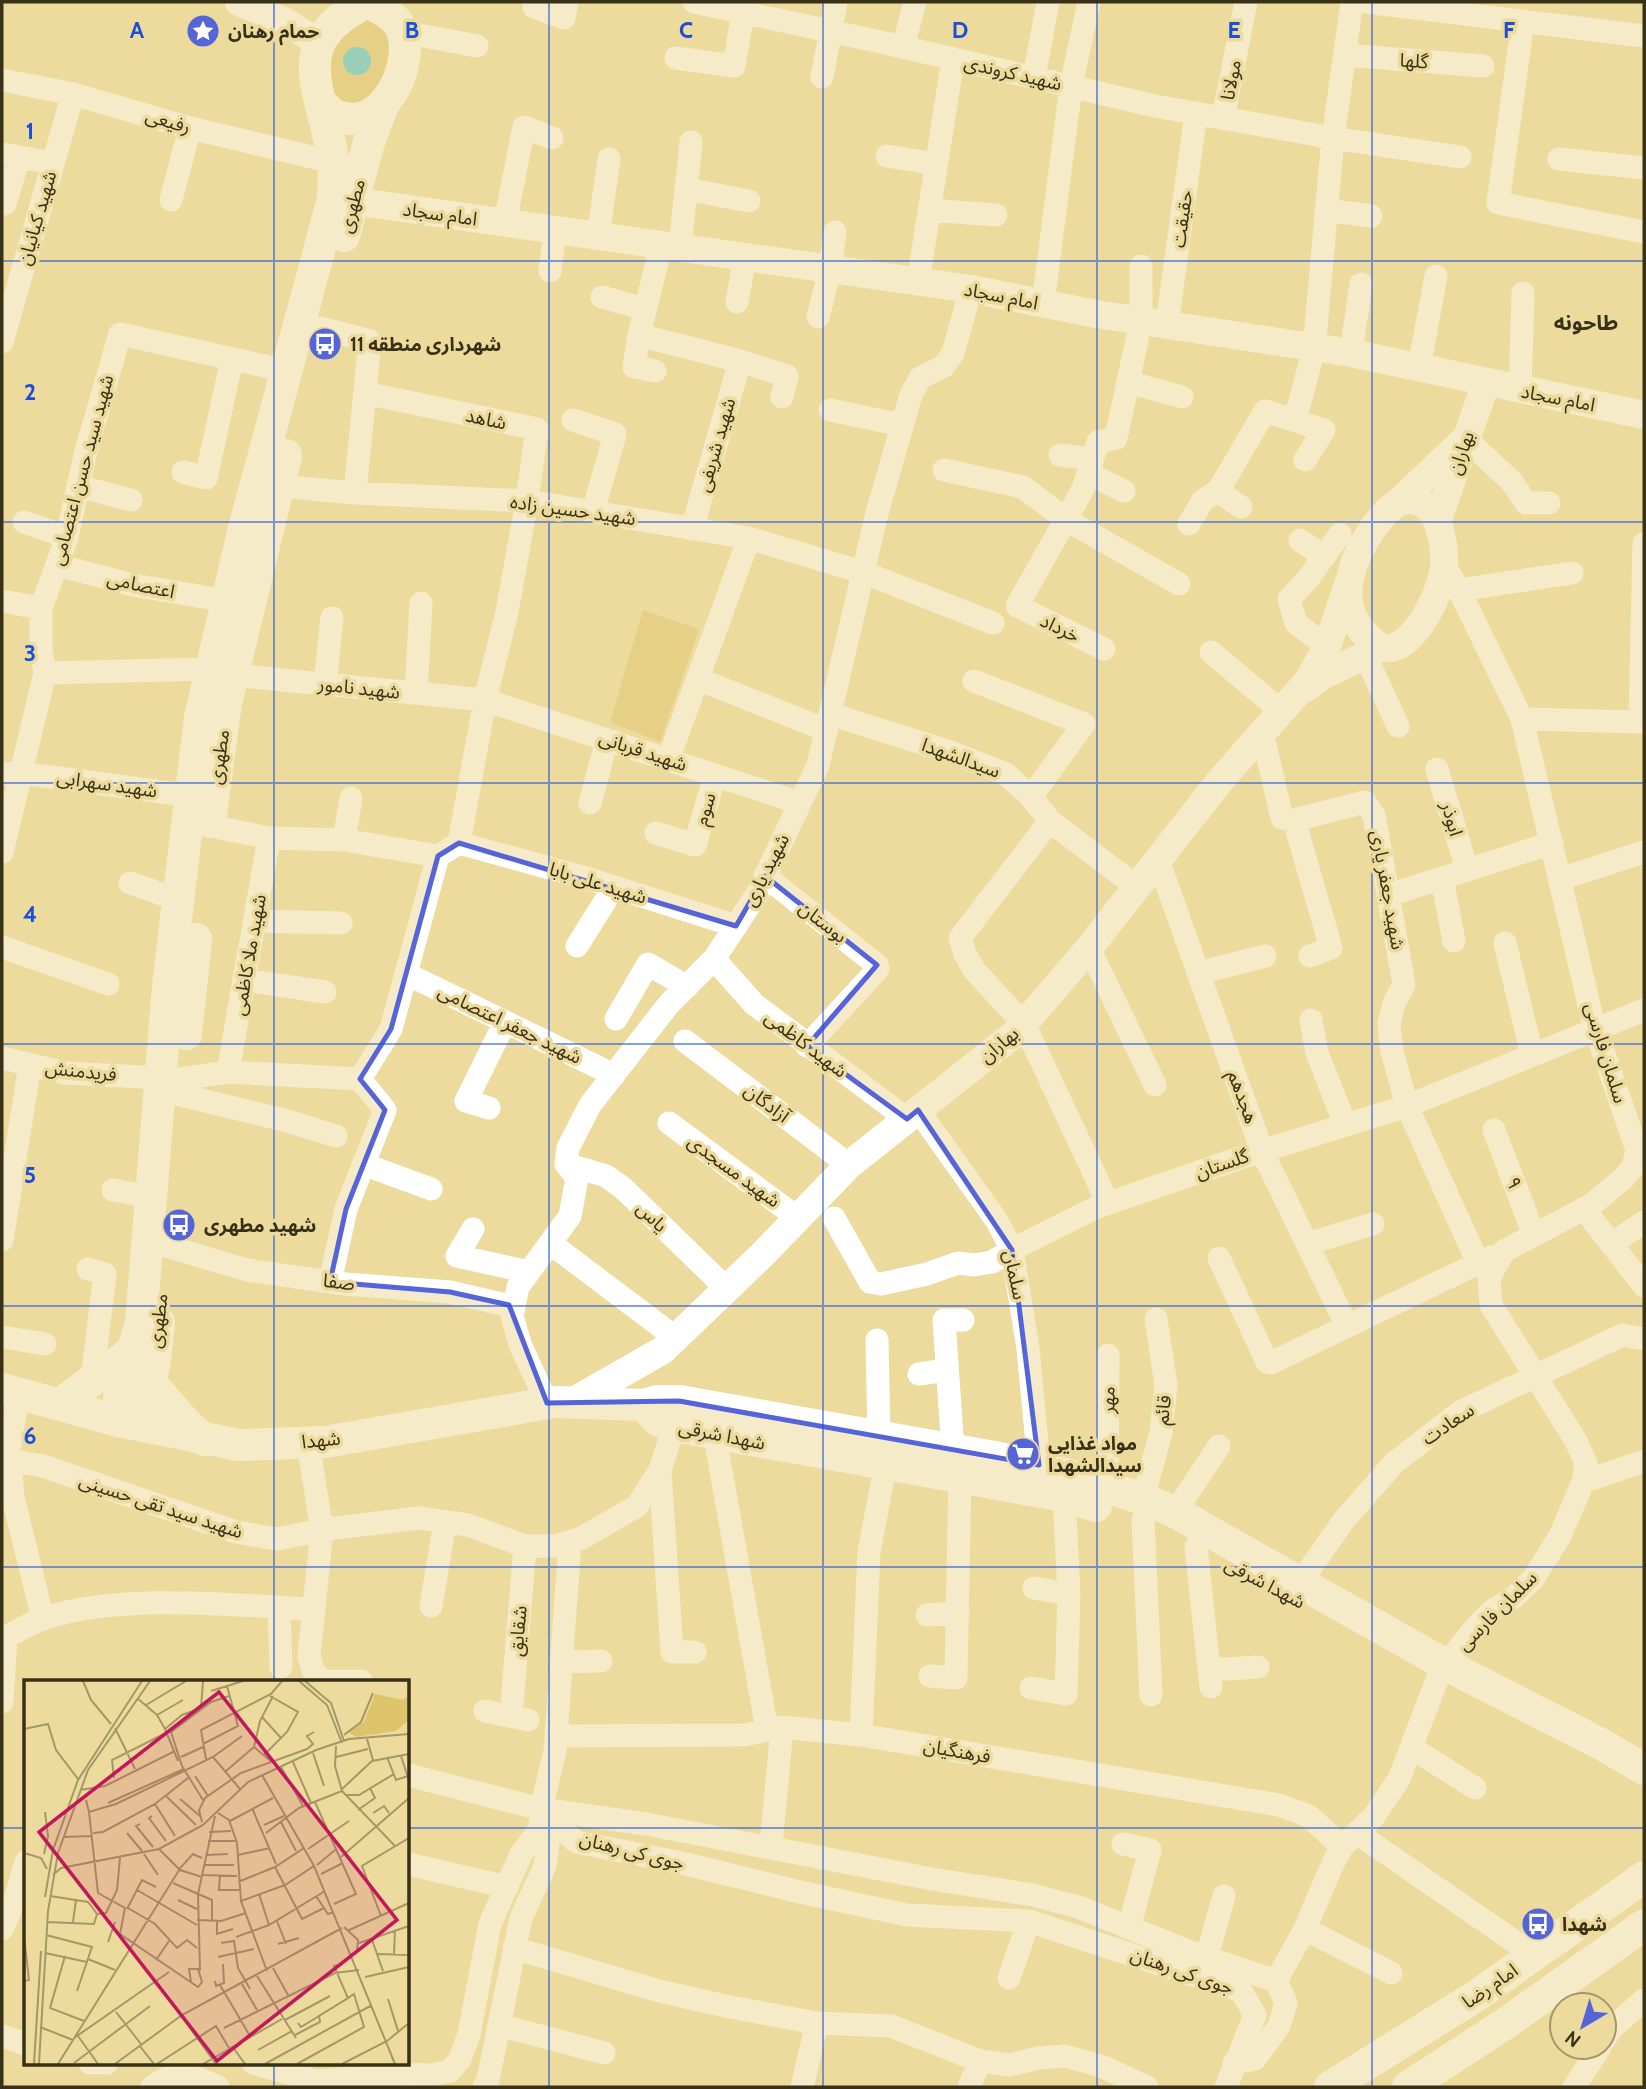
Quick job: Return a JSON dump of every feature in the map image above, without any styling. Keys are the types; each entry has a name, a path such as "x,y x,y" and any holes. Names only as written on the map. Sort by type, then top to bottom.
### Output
{"main road":[{"path":"367,2 389,13 406,17 405,52 401,72 384,103 369,116 353,119 335,116 320,102 314,81 319,43 338,18 367,2"},
{"name":"مطهری","path":"123,1422 144,1401 150,1382 158,1332 166,1246 174,1084 169,986 200,717 222,672 278,486 320,328 343,200 320,102"},
{"name":"مطهری","path":"123,1422 119,1397 141,1322 151,1197 174,1084 226,704 222,672 227,601 243,531 287,371 343,200 384,103"},
{"path":"60,1404 134,1350"},
{"path":"150,1382 204,1440"},
{"name":"شهدا","path":"10,1391 123,1422 239,1445 326,1442 559,1403 644,1405"},
{"name":"شهدا شرقی","path":"882,1450 719,1436 657,1420 644,1405 658,1401 679,1401 882,1450 956,1464 1064,1496 1143,1510 1175,1512 1300,1583 1442,1671"},
{"name":"شهدا شرقی","path":"956,1464 1039,1465 1107,1488 1196,1547 1584,1743 1644,1769"},
{"name":"شهدا شرقی","path":"1584,1743 1644,1788"},
{"name":"امام رضا","path":"1342,2084 1476,1996 1640,1878"},
{"name":"امام رضا","path":"1408,2087 1506,2023 1643,1927"}],"street":[{"path":"239,2 286,22 319,43"},
{"path":"534,7 564,18 566,2"},
{"name":"شهید کروندی","path":"694,2 1196,113 1333,138 1460,157"},
{"path":"822,77 836,2"},
{"path":"903,47 915,2"},
{"path":"1034,77 1048,2"},
{"path":"1043,304 1071,86 1089,2"},
{"name":"مولانا","path":"1223,118 1246,2"},
{"path":"1295,421 1314,349 1333,138 1352,2"},
{"path":"1366,2 1498,10 1523,21 1644,36"},
{"path":"677,58 734,66 743,12"},
{"path":"406,17 477,46"},
{"path":"1523,21 1498,203 1644,232"},
{"name":"گلها","path":"1345,55 1483,66"},
{"path":"918,282 953,59"},
{"name":"رفیعی","path":"2,80 73,94 190,128 334,162"},
{"name":"شهید کیانیان","path":"4,328 73,94"},
{"name":"حقیقت","path":"1154,323 1196,113"},
{"path":"505,223 524,127 552,138"},
{"path":"171,200 190,128"},
{"path":"655,371 634,367 639,335 645,309 670,247 686,189 691,142"},
{"path":"5,205 10,155 53,163"},
{"path":"887,156 936,164"},
{"path":"598,237 609,159"},
{"path":"1559,159 1644,168"},
{"path":"686,189 749,201"},
{"name":"امام سجاد","path":"343,200 971,289 1154,323 1351,353 1520,391 1644,415"},
{"path":"929,210 996,215"},
{"path":"1326,210 1371,216"},
{"path":"550,271 555,231"},
{"path":"818,317 830,270 835,232"},
{"path":"737,302 745,257"},
{"path":"1065,519 1083,489 1098,442 1116,438 1128,382 1154,323 1141,266"},
{"path":"1419,367 1436,276"},
{"path":"1351,353 1361,284"},
{"name":"شهید یاری","path":"566,1164 568,1148 590,1105 669,1004 714,959 757,894 818,765 862,572 911,395 920,377 944,366 953,354 971,289"},
{"path":"1520,391 1523,293"},
{"path":"602,297 645,309"},
{"path":"320,328 370,341 355,493"},
{"name":"شهید سید حسن اعتصامی","path":"2,852 12,773 45,673 41,652 41,608 67,537 86,451 120,334 232,359"},
{"path":"639,335 787,376 782,397"},
{"path":"183,472 206,478 232,359 287,371"},
{"name":"شهید شریفی","path":"692,528 740,361"},
{"path":"1128,382 1182,397"},
{"name":"بهاران","path":"1437,522 1486,383"},
{"name":"شاهد","path":"365,393 537,429 527,501"},
{"path":"830,410 902,425"},
{"path":"1189,524 1203,500 1218,491 1265,411 1324,430 1305,460"},
{"path":"573,420 615,434 593,512"},
{"path":"1466,439 1512,482 1527,503 1549,503"},
{"name":"بهاران","path":"669,1344 849,1165 1017,1032 1089,948 1219,782 1307,682 1326,647 1362,544 1385,512 1466,439"},
{"path":"1060,455 1090,466 1124,491"},
{"path":"944,470 1023,486 1065,519 1179,584"},
{"path":"78,486 131,500"},
{"name":"شهید حسین زاده","path":"278,486 355,493 527,501 749,538 862,572 993,623"},
{"path":"1218,491 1241,507"},
{"path":"1400,501 1410,499 1426,505 1437,522 1444,565"},
{"path":"209,826 269,838 344,840 438,856 459,843 485,700 507,612 527,501"},
{"name":"خرداد","path":"1065,519 1017,606 1104,649"},
{"path":"24,522 67,537"},
{"path":"1326,647 1296,623 1289,599 1340,534"},
{"path":"668,760 749,538"},
{"path":"1300,540 1324,557"},
{"path":"1522,719 1642,721 1644,544"},
{"name":"اعتصامی","path":"57,565 133,585 227,601"},
{"name":"بهاران","path":"1287,705 1322,676 1373,651 1398,646 1411,635 1435,601 1444,565"},
{"name":"سلمان فارسی","path":"1442,1671 1483,1619 1513,1598 1533,1579 1560,1536 1583,1482 1586,1463 1576,1441 1491,1305 1489,1278 1504,1251 1584,1209 1638,1164 1637,1150 1597,1029 1522,719 1444,565"},
{"path":"1459,590 1572,573"},
{"path":"1348,584 1349,604 1360,629 1372,642 1398,726"},
{"path":"2,601 41,608"},
{"path":"416,693 421,603"},
{"path":"325,684 332,618"},
{"path":"1211,652 1287,705"},
{"name":"شهید نامور","path":"45,673 222,672 485,700"},
{"name":"سیدالشهدا","path":"698,679 828,722 950,752 1006,774 1031,797 1050,821 1137,887"},
{"path":"974,681 1084,724 1031,797"},
{"name":"شهید قربانی","path":"485,700 800,803"},
{"path":"1262,732 1282,817 1293,820 1331,948 1310,956"},
{"path":"590,803 607,740"},
{"name":"ابوذر","path":"1437,769 1467,870"},
{"name":"شهید سهرابی","path":"12,773 192,796"},
{"name":"سوم","path":"656,833 695,845 715,775"},
{"path":"344,840 351,798"},
{"name":"شهید جعفر یاری","path":"1293,820 1365,802 1374,814 1404,985 1394,1003 1389,1024 1392,1051 1407,1106 1478,1262"},
{"path":"1050,821 960,938 974,970 1024,1024 1108,1203"},
{"name":"شهید ملا کاظمی","path":"228,1072 269,838"},
{"name":"شهید علی بابا","path":"459,843 614,887 736,926"},
{"path":"1389,895 1552,844"},
{"path":"1560,879 1644,852"},
{"path":"360,1079 391,1029 438,856"},
{"name":"هجدهم","path":"1158,860 1262,1151 1347,1326"},
{"name":"بوستان","path":"765,876 877,965 878,969 807,1046"},
{"path":"1442,878 1454,941"},
{"path":"130,883 179,900"},
{"path":"577,947 614,887"},
{"path":"255,921 341,923"},
{"path":"1505,943 1532,1055"},
{"path":"2,947 108,984"},
{"path":"1089,948 1155,1085"},
{"path":"1198,973 1265,956"},
{"name":"شهید کاظمی","path":"714,959 754,1004 807,1046 913,1115"},
{"path":"616,1019 648,964 687,987"},
{"name":"شهید جعفر اعتصامی","path":"407,974 614,1075"},
{"path":"244,980 324,992"},
{"name":"گلستان","path":"834,1218 870,1282 881,1284 958,1264 992,1262 1108,1203 1407,1106 1644,1010"},
{"path":"1311,1020 1317,1053 1345,1124"},
{"path":"489,1108 466,1101 505,1022"},
{"name":"آزادگان","path":"685,1041 849,1165"},
{"name":"فریدمنش","path":"2,1058 65,1073 174,1084"},
{"path":"2,1240 30,1065"},
{"path":"174,1084 228,1072 360,1079 384,1110 346,1209 330,1282"},
{"path":"174,1084 337,1136"},
{"name":"سلمان","path":"913,1115 997,1221 1012,1250 1028,1348 1039,1465"},
{"name":"شهید مسجدی","path":"670,1123 798,1218"},
{"name":"۹","path":"1494,1130 1534,1236"},
{"path":"363,1164 431,1188"},
{"path":"566,1164 577,1178 569,1216 518,1287 512,1316 520,1345 559,1403 669,1344"},
{"name":"یاس","path":"566,1164 606,1176 623,1188 727,1289"},
{"path":"113,1190 151,1197"},
{"path":"1584,1209 1644,1286"},
{"path":"1611,1244 1644,1222"},
{"path":"1307,1244 1373,1224"},
{"path":"473,1229 457,1256 529,1272"},
{"path":"550,1243 669,1344"},
{"name":"صفا","path":"166,1246 247,1270 330,1282 450,1292 514,1307"},
{"path":"1220,1258 1267,1362 1276,1361 1504,1251"},
{"path":"88,1269 105,1274 92,1380"},
{"name":"قائم","path":"1151,1696 1143,1510 1161,1432 1166,1385 1156,1319"},
{"path":"930,1676 956,1678 956,1464 944,1320 964,1320"},
{"name":"سعادت","path":"1300,1583 1344,1520 1394,1463 1460,1412 1622,1335 1644,1339"},
{"path":"2,1336 45,1344"},
{"path":"861,1735 869,1552 882,1450 877,1340"},
{"path":"644,1405 651,1373 669,1344"},
{"name":"مهر","path":"1107,1488 1108,1355"},
{"path":"919,1374 947,1370"},
{"path":"10,1391 9,1448 6,1460 13,1498 11,1530 43,1619"},
{"name":"شهید سید تقی حسینی","path":"6,1460 43,1466 236,1532 277,1539 321,1530 419,1518 468,1525 526,1546 555,1546 582,1538 637,1506 660,1470 674,1426"},
{"path":"719,1436 717,1448 774,1728 771,1847"},
{"path":"308,1443 318,1494 321,1530 309,1656 313,1670 321,1680"},
{"path":"1175,1512 1219,1446"},
{"path":"1583,1482 1644,1461"},
{"path":"660,1470 672,1652 695,1652"},
{"path":"1031,1688 1066,1694 1069,1594 1064,1496"},
{"path":"431,1606 445,1522"},
{"path":"256,2064 316,2081 401,2074 431,2075 450,2071 460,2059 469,2034 490,1924 521,1854 541,1819 555,1751 570,1542"},
{"name":"شقایق","path":"485,1711 520,1718 526,1546"},
{"path":"1196,1547 1210,1679 1258,1667"},
{"path":"1034,1588 1069,1594"},
{"path":"2,1702 4,1638 43,1619 72,1611 153,1603 312,1609"},
{"path":"279,1607 281,1667"},
{"path":"928,1615 958,1614"},
{"path":"560,1661 601,1661"},
{"path":"1226,2087 1234,2063 1255,2059 1279,2026 1286,2003 1276,1982 1305,1929 1333,1863 1350,1840 1374,1816 1399,1779 1442,1671"},
{"name":"فرهنگیان","path":"556,1736 744,1735 774,1728 861,1735 1279,1805 1309,1816 1350,1840 1534,1955"},
{"path":"1412,1748 1475,1788"},
{"path":"410,1776 541,1819"},
{"path":"484,2087 488,2080 521,1918 545,1866 548,1843 541,1819"},
{"name":"جوی کی رهنان","path":"541,1819 646,1824 932,1879 1033,1895 1078,1907 1193,1953 1276,1982"},
{"name":"جوی کی رهنان","path":"541,1819 576,1842 682,1863 907,1915 1029,1921 1241,1991 1255,2015 1234,2063"},
{"path":"1123,1844 1150,1850 1129,1928"},
{"path":"410,1864 507,1887"},
{"path":"2,1929 14,1905 24,1869"},
{"path":"1207,1956 1224,1896"},
{"path":"1009,1978 1029,1921"},
{"path":"1305,1929 1391,1973"},
{"path":"514,1948 659,1991 817,2023 852,2022 891,2026 979,2061 1009,2065 1038,2058 1065,2056 1101,2066 1147,2087"},
{"path":"1618,2023 1644,2000"},
{"path":"805,2086 817,2023"},
{"path":"499,2025 604,2053"},
{"path":"2,2036 24,2043"},
{"path":"969,2087 979,2061"},
{"path":"1574,2087 1591,2061"},
{"path":"152,2087 170,2076 190,2075 218,2087"}],"highlighted area":[{"path":"459,843 736,926 765,876 877,965 807,1046 907,1119 918,1110 1012,1250 1039,1465 679,1401 547,1403 509,1305 450,1292 330,1282 346,1209 385,1110 360,1079 391,1029 438,856"}],"shaded area":[{"path":"359,17 376,23 386,33 390,46 389,62 384,77 375,90 363,100 350,102 334,97 326,54"},
{"path":"643,610 699,629 660,742 610,722"}],"water":[{"path":"357,47 367,51 371,61 367,71 357,75 347,71 343,61 347,51"}],"place":[{"name":"حمام رهنان","path":"203,31"},
{"name":"شهرداری منطقه 11","path":"325,344"},
{"name":"شهید مطهری","path":"179,1225"},
{"name":"مواد غذایی سیدالشهدا","path":"1023,1454"},
{"name":"شهدا","path":"1538,1924"}],"district":[{"name":"طاحونه","path":"1586,322"}]}
